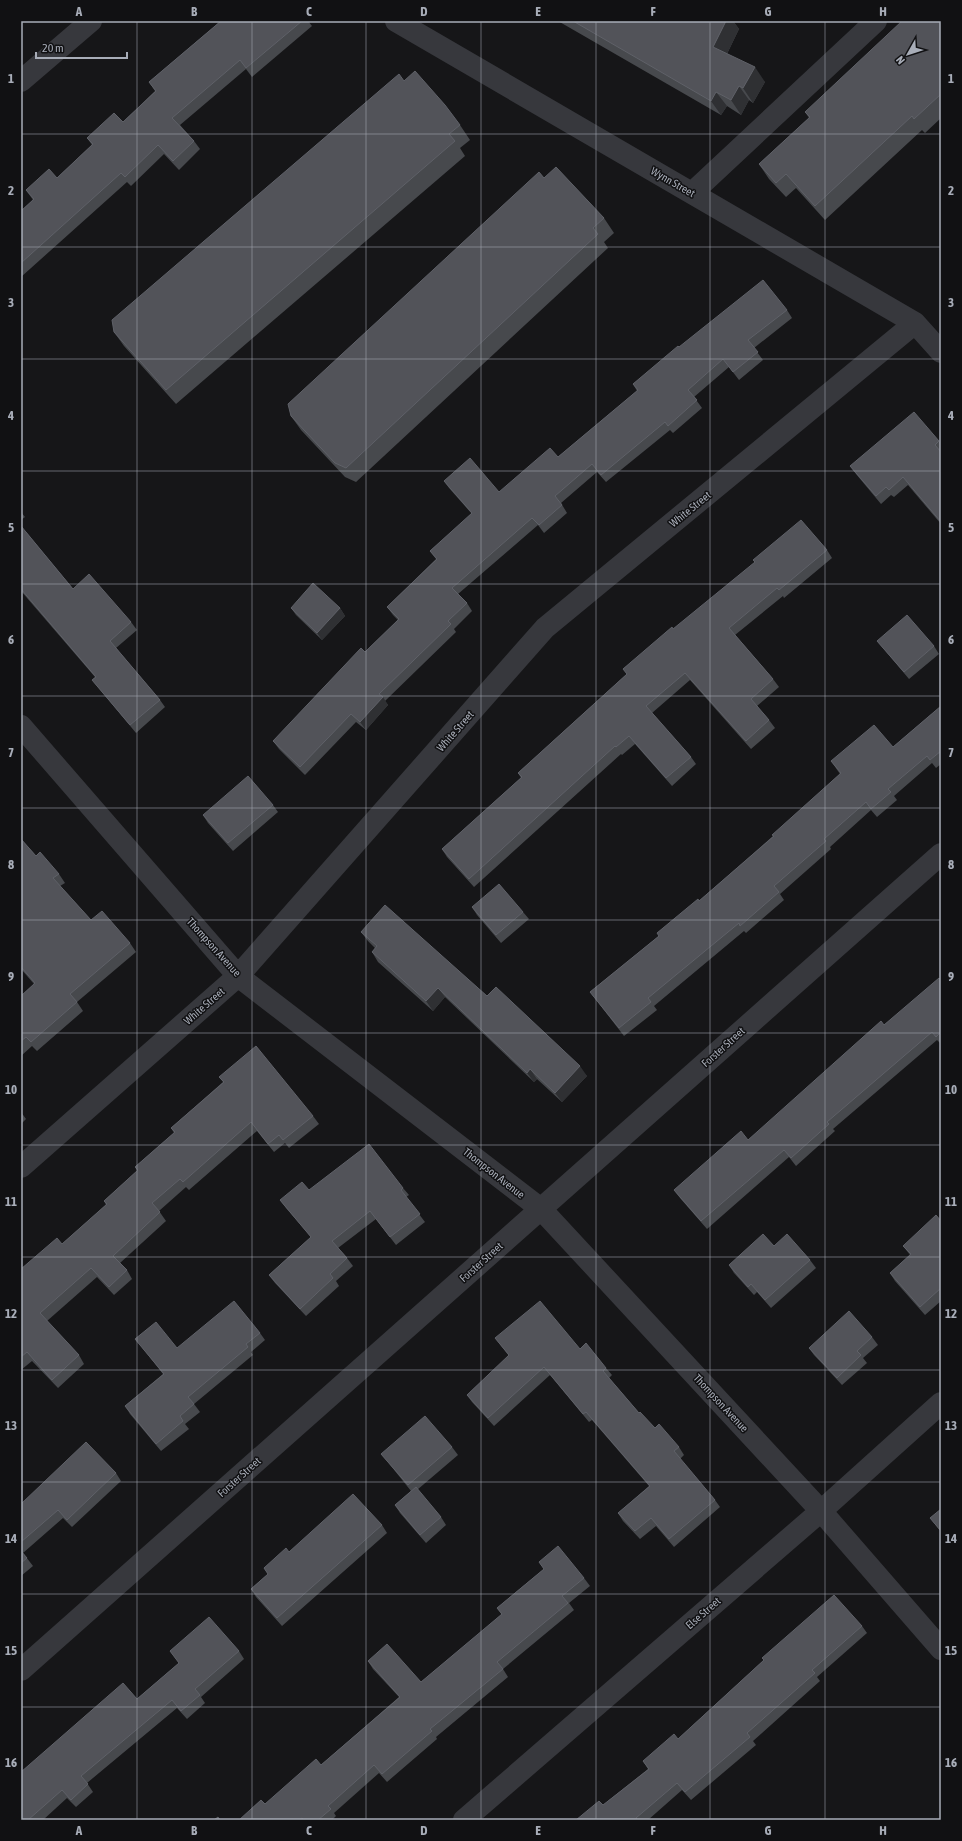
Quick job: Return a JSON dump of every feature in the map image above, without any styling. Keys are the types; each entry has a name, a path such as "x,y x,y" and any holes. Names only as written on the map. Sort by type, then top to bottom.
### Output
{"street":[{"path":"21,82 91,21"},
{"name":"Wynn Street","path":"396,21 916,323 941,352"},
{"path":"692,193 876,21"},
{"name":"White Street","path":"21,1167 238,976 545,628 916,323"},
{"name":"Thompson Avenue","path":"21,726 238,976 541,1209 821,1511 941,1649"},
{"name":"Forster Street","path":"21,1670 941,854"},
{"name":"Else Street","path":"464,1820 821,1511 941,1403"}],"building":[{"path":"221,21 302,21 246,68 240,60 172,118 194,141 173,161 158,145 125,177 121,173 21,263 21,211 34,199 26,190 49,169 57,178 93,144 87,138 114,113 123,122 156,91 149,82"},
{"path":"573,21 726,21 713,47 755,67 743,88 739,86 731,100 716,92 711,101"},
{"path":"902,21 941,21 941,94 914,119 912,116 815,206 786,174 776,183 759,164 810,117 805,112"},
{"path":"415,71 445,105 460,125 449,134 455,141 166,390 114,332 112,320 399,74 404,81"},
{"path":"556,167 604,218 593,228 598,234 346,468 335,463 291,416 288,404 539,172 544,178"},
{"path":"763,280 787,310 748,340 758,352 733,372 723,359 688,390 697,400 668,426 665,422 601,475 592,464 555,496 562,505 539,525 532,518 452,588 467,603 448,621 451,624 379,694 383,697 360,722 351,714 300,767 273,741 361,648 365,652 399,619 387,607 437,559 430,551 472,513 444,481 470,458 499,492 550,448 558,457 638,390 633,384 678,346 679,347"},
{"path":"914,412 939,441 935,445 941,452 941,522 903,477 889,490 886,487 876,496 850,466"},
{"path":"801,520 827,550 779,590 777,588 729,628 773,679 751,699 769,720 746,741 685,673 646,706 691,757 666,778 629,736 616,747 615,746 469,879 442,849 522,777 518,773 627,674 623,669 672,627 673,629 755,562 753,560"},
{"path":"21,526 73,589 89,574 131,622 110,641 160,700 130,725 92,680 96,677 21,589"},
{"path":"313,583 340,608 317,633 291,608"},
{"path":"907,615 934,646 904,672 877,641"},
{"path":"941,706 941,751 930,760 927,756 888,789 891,792 871,809 866,802 824,839 826,841 774,886 779,892 740,926 739,923 648,998 651,1002 619,1028 590,992 659,936 657,933 698,899 699,901 774,836 772,835 841,773 831,761 874,725 893,747"},
{"path":"248,776 273,805 228,843 203,815"},
{"path":"21,839 36,856 40,852 59,874 53,878 91,920 102,911 130,943 70,994 77,1002 31,1042 26,1037 21,1041 21,996 35,983 21,967"},
{"path":"499,884 523,912 496,935 472,907"},
{"path":"385,905 487,996 496,987 580,1066 555,1093 530,1069 527,1073 438,988 426,1001 372,952 377,946 361,932"},
{"path":"939,978 941,980 941,1032 936,1037 932,1032 827,1122 829,1124 791,1158 784,1150 701,1221 674,1190 741,1131 748,1140 881,1021 884,1025"},
{"path":"256,1046 313,1116 283,1140 279,1135 268,1144 251,1122 183,1182 180,1179 152,1203 160,1212 113,1256 127,1270 109,1287 91,1268 40,1313 79,1355 52,1380 27,1352 21,1357 21,1269 57,1238 62,1244 107,1204 104,1201 138,1170 135,1167 175,1132 171,1128 224,1082 219,1077"},
{"path":"369,1144 403,1188 401,1190 420,1214 390,1237 370,1211 332,1241 347,1258 330,1274 333,1278 300,1309 269,1275 311,1237 280,1200 302,1182 309,1190"},
{"path":"936,1215 941,1221 941,1288 920,1307 890,1273 911,1254 903,1246"},
{"path":"763,1234 774,1246 787,1234 810,1260 765,1300 751,1284 748,1287 729,1265"},
{"path":"234,1301 260,1333 246,1344 248,1347 188,1397 194,1404 180,1416 183,1421 156,1444 125,1406 164,1374 135,1339 156,1322 177,1348"},
{"path":"540,1301 580,1349 586,1343 606,1368 603,1371 639,1413 640,1412 655,1428 659,1424 679,1447 674,1451 715,1500 669,1539 651,1518 635,1531 618,1513 650,1486 586,1412 583,1414 544,1367 488,1418 467,1395 509,1355 495,1338"},
{"path":"849,1311 872,1337 857,1351 861,1355 837,1378 809,1348"},
{"path":"425,1416 452,1447 408,1485 381,1454"},
{"path":"86,1442 116,1473 67,1520 58,1510 21,1542 21,1504"},
{"path":"416,1487 441,1517 420,1535 395,1505"},
{"path":"353,1494 382,1525 277,1618 251,1589 268,1574 264,1568 286,1548 289,1552"},
{"path":"941,1509 941,1531 930,1518"},
{"path":"558,1546 584,1578 562,1596 568,1603 497,1662 503,1669 430,1729 432,1731 382,1774 374,1765 328,1806 331,1809 318,1820 304,1820 302,1818 299,1820 239,1820 261,1800 265,1804 316,1759 321,1765 400,1697 368,1661 387,1644 421,1682 502,1614 497,1608 544,1569 539,1562"},
{"path":"21,1551 27,1558 21,1563"},
{"path":"834,1595 862,1626 812,1670 815,1673 747,1733 750,1737 685,1792 677,1783 636,1818 637,1820 576,1820 599,1801 603,1805 649,1769 643,1761 674,1734 678,1739 764,1660 762,1658"},
{"path":"209,1617 239,1651 195,1689 200,1695 181,1711 172,1700 81,1776 88,1784 71,1800 62,1790 28,1820 21,1820 21,1772 123,1683 137,1699 179,1663 170,1651"}]}
